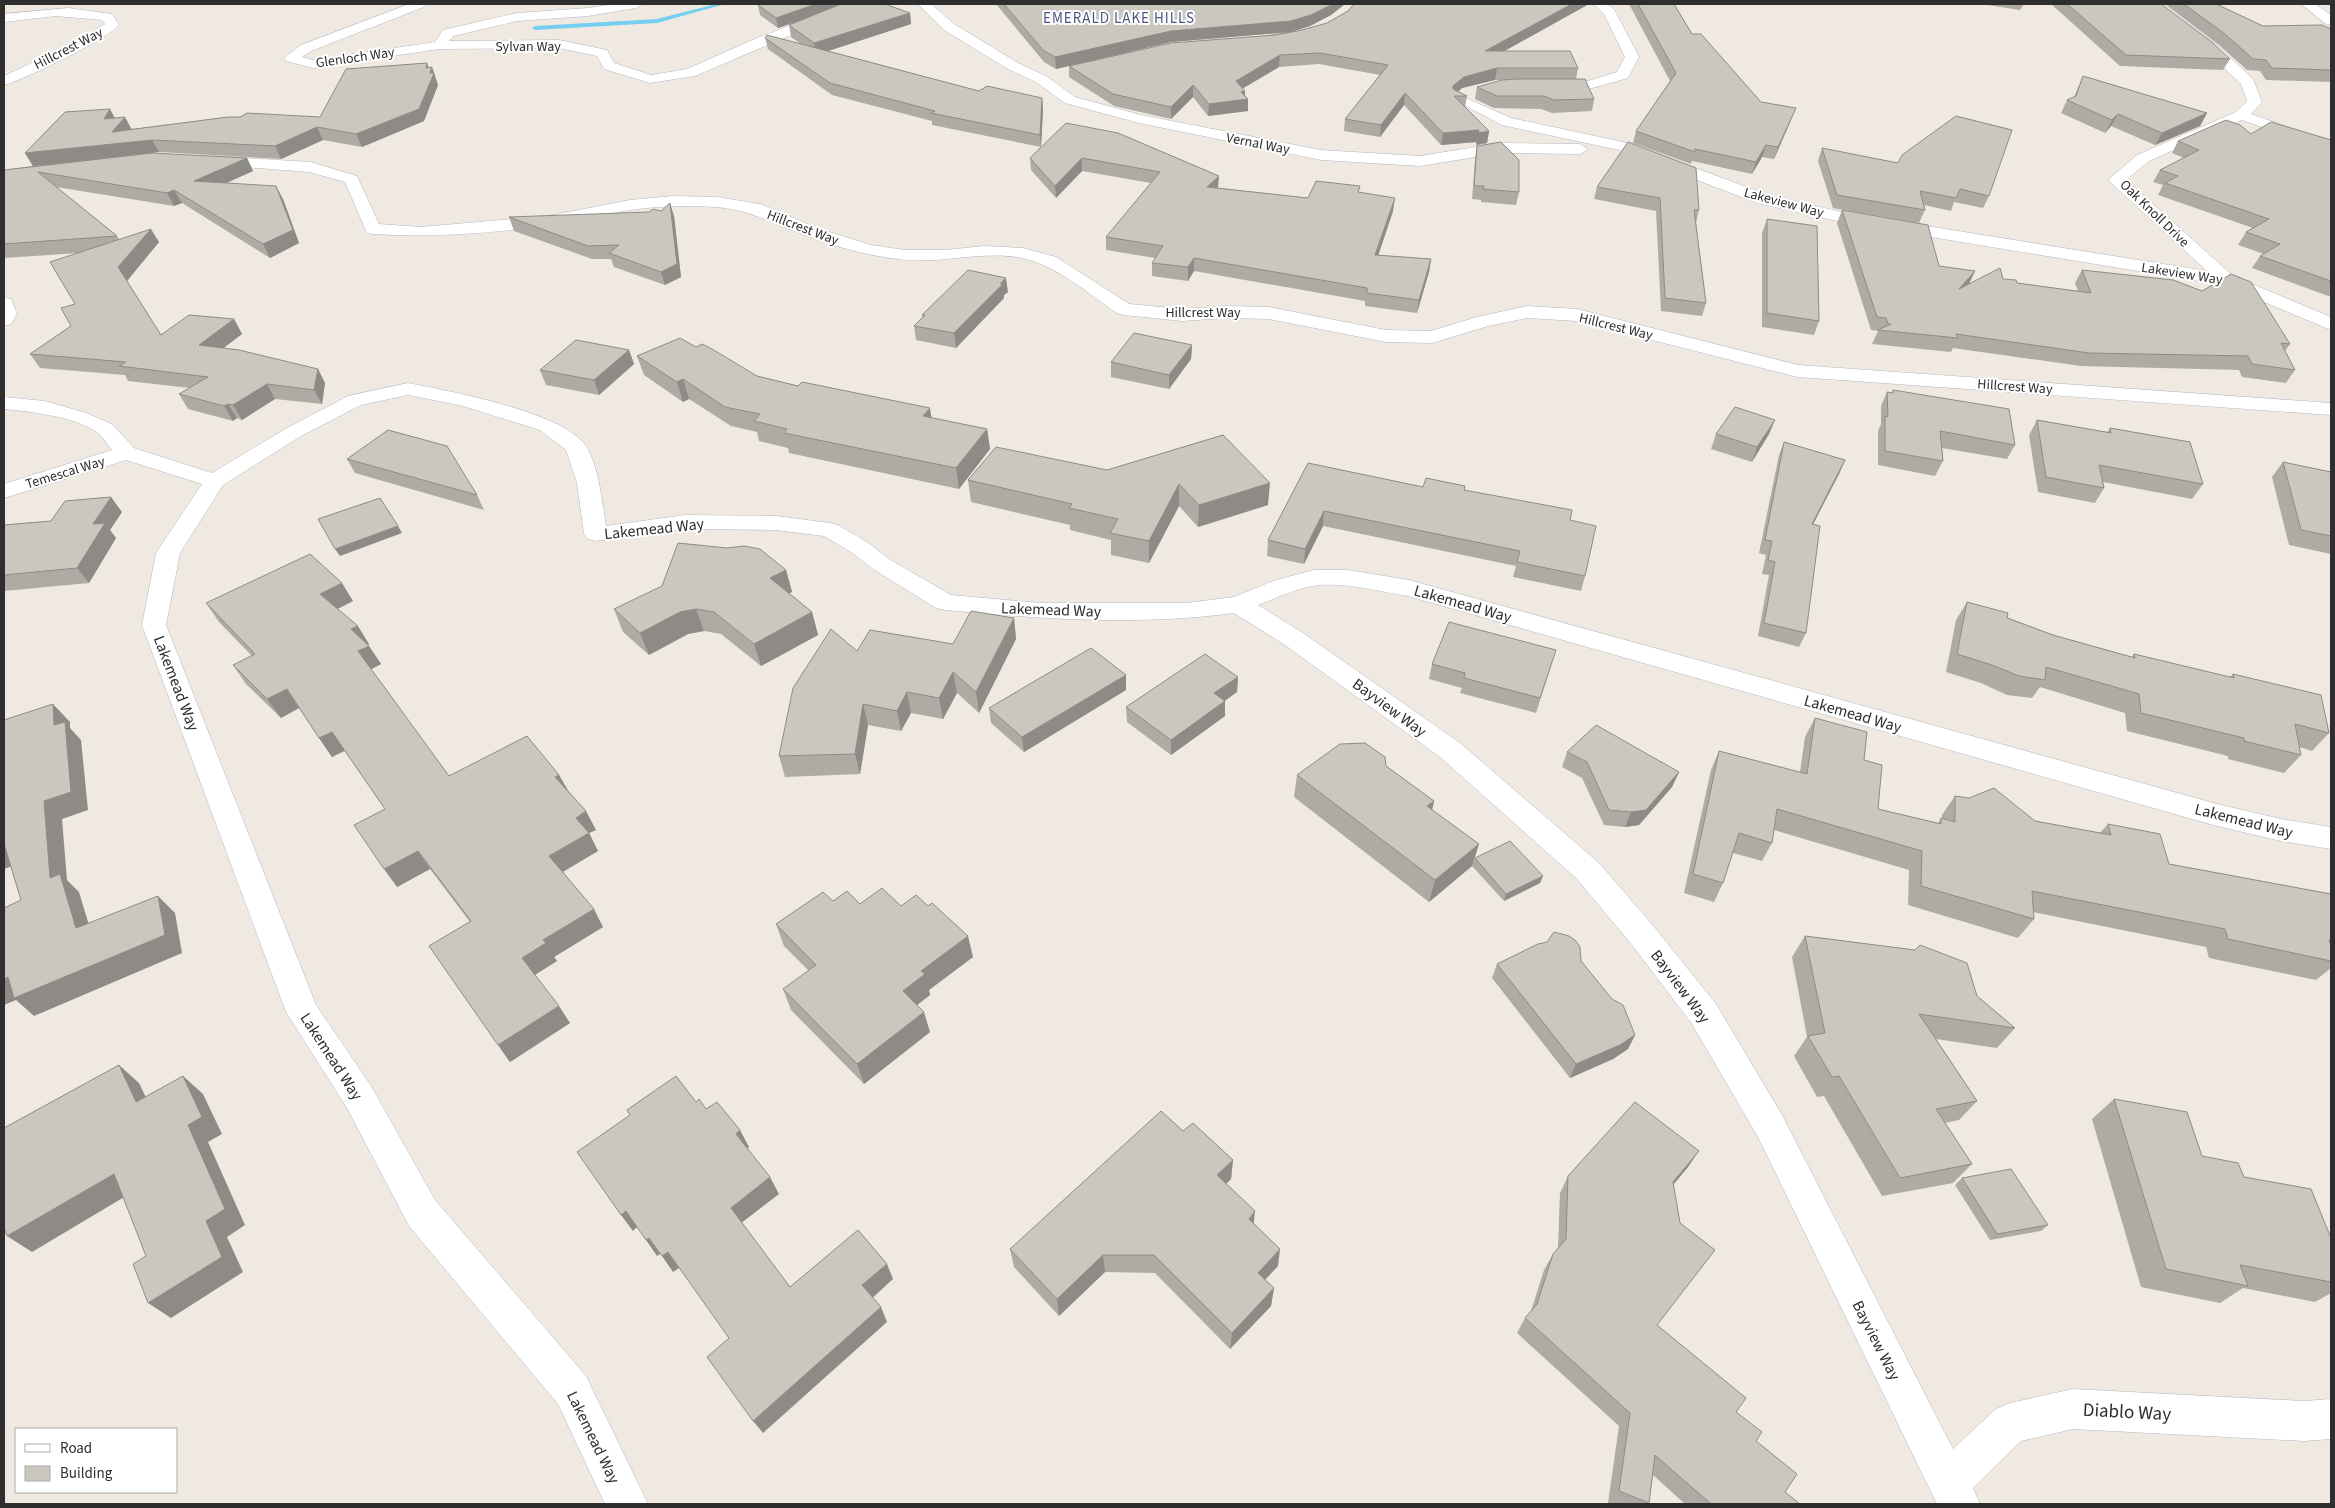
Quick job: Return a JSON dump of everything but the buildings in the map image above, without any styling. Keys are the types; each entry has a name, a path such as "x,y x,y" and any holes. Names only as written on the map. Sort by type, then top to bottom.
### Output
{"street":[{"name":"Glenloch Way","path":"420,4 306,48 291,58 313,64 439,45"},
{"name":"Sylvan Way","path":"439,45 448,33 473,26 517,17 588,12 636,4"},
{"name":"Sylvan Way","path":"439,45 559,44 602,53 609,66 650,79 690,73 762,41 858,4"},
{"name":"Vernal Way","path":"924,4 949,26 1013,66 1042,79 1070,100 1139,119 1321,155 1420,161 1500,148 1585,150 1623,146"},
{"path":"1539,84 1589,84 1623,74 1632,57 1610,12 1600,4"},
{"path":"2138,4 2159,8 2213,49 2248,82 2256,102 2241,115 2331,147"},
{"path":"2307,4 2331,21"},
{"name":"Hillcrest Way","path":"4,18 66,11 90,12 107,17 112,25 88,41 4,81"},
{"path":"1042,79 1058,74"},
{"name":"Lakeview Way","path":"1472,92 1459,99 1507,122 1623,146 1764,199 1837,216 2047,252 2227,280 2331,324"},
{"name":"Oak Knoll Drive","path":"2227,280 2116,180 2142,158 2241,115"},
{"name":"Hillcrest Way","path":"195,160 310,166 351,179 359,192 367,220 373,229 421,232 548,220 630,205 673,201 717,202 754,208 814,233 869,250 905,255 945,256 984,251 1026,254 1050,261 1124,309 1182,315 1226,312 1269,313 1386,336 1432,337 1484,321 1527,312 1577,316 1798,371 2331,408"},
{"path":"4,303 8,314 4,320"},
{"name":"Lakemead Way","path":"627,1504 572,1390 422,1213 359,1097 302,1012 154,625 168,553 215,481 294,432 355,400 408,389 467,401 547,426 576,447 588,483 596,534 685,522 776,523 830,530 860,547 880,564 945,602 1041,611 1186,611 1238,604 1285,585 1314,578 1348,578 1409,588 2217,815 2281,830 2331,838"},
{"path":"4,403 46,407 79,417 105,428 126,454 215,481"},
{"name":"Temescal Way","path":"4,492 126,454"},
{"name":"Bayview Way","path":"1238,604 1294,639 1450,750 1588,871 1644,937 1704,1014 1770,1126 1953,1494"},
{"name":"Diablo Way","path":"1953,1494 2010,1423 2073,1409 2304,1421 2331,1419"}],"waterway":[{"path":"535,28 657,21 722,4"}],"district":[{"name":"EMERALD LAKE HILLS","path":"1119,18"}]}
